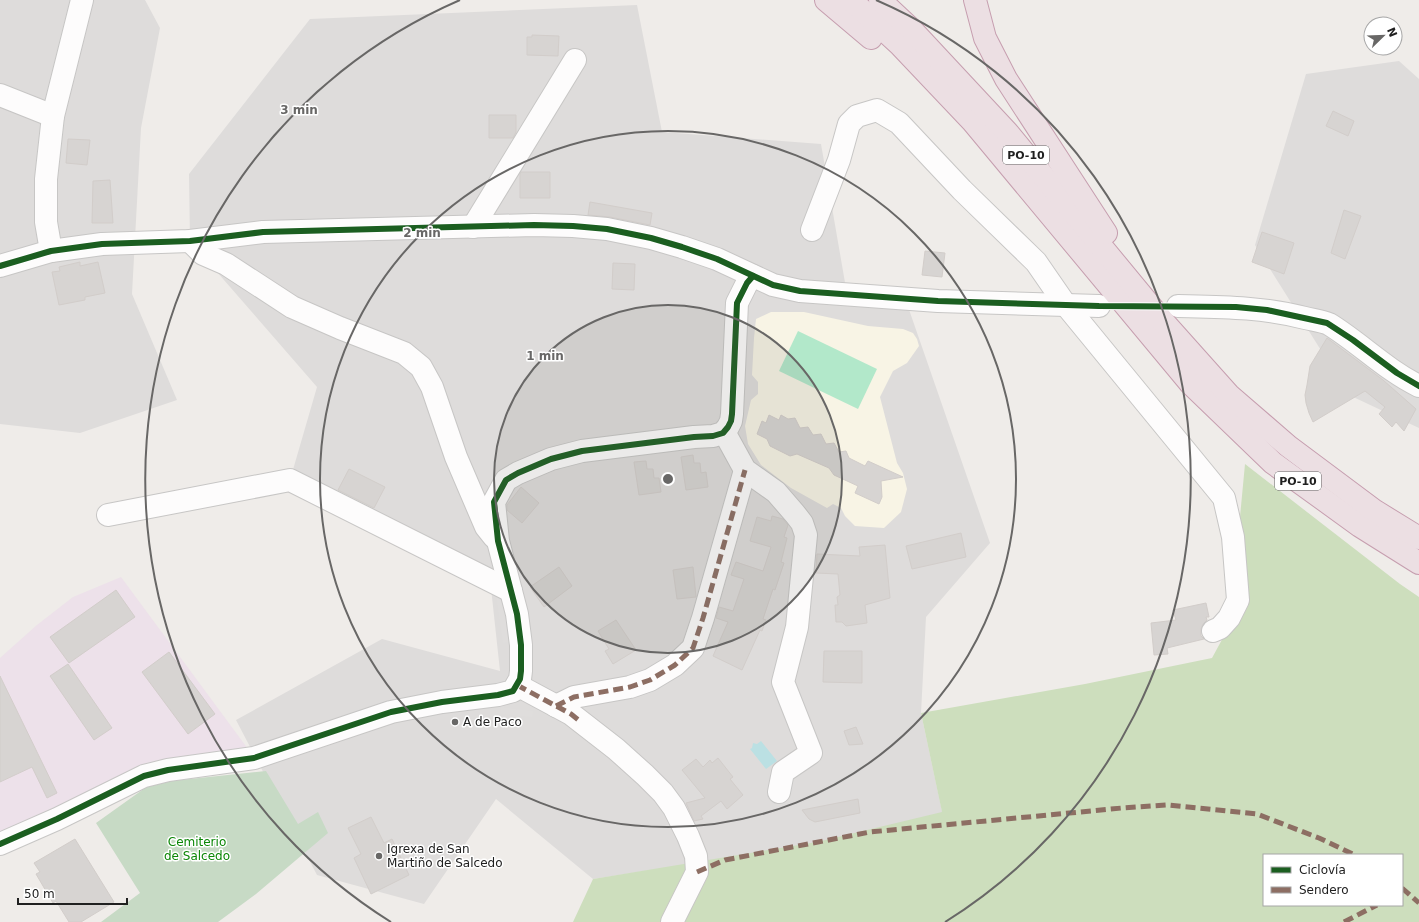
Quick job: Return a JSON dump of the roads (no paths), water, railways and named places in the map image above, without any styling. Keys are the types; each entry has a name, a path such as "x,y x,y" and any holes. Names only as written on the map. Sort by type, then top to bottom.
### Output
{"highway":[{"path":"826,0 865,32 940,106 1090,262"},
{"name":"PO-10","path":"852,0 900,45 973,122 1190,382 1273,462 1360,526 1419,564"},
{"name":"PO-10","path":"880,0 911,29 1007,132 1170,313 1229,395 1282,441 1375,511 1419,538"},
{"path":"975,0 985,38 1006,80 1170,313"}],"street":[{"path":"51,251 46,222 46,179 53,116 82,0"},
{"path":"473,227 575,60"},
{"path":"0,95 53,116"},
{"path":"812,230 839,160 849,124 857,116 877,110 899,123 962,190 1036,262 1065,304 1224,498 1233,537 1238,600 1229,618 1220,628 1213,631"},
{"path":"0,266 51,251 102,244 190,241 264,232 534,225 573,226 608,229 651,238 717,259 773,285 800,291 938,301 1099,306"},
{"path":"190,241 203,254 226,264 292,307 404,354 421,368 432,387 456,457 486,527 498,541"},
{"path":"0,844 144,776 168,770 254,758 391,712 442,702 498,695 512,690 517,685 521,671 522,645 518,614 498,541 494,502 506,480 550,459 582,451 713,436 723,433 731,421 732,414 737,303 747,282 752,276"},
{"path":"1170,313 1236,307 1267,310 1327,324 1353,340 1397,373 1419,386"},
{"path":"723,433 728,439 745,470 776,492 802,523 806,536 797,627 783,682 811,753 783,772 779,792"},
{"path":"556,706 574,697 630,687 650,680 675,665 693,648 745,470"},
{"path":"108,515 290,480 511,591"},
{"path":"517,685 571,714 616,749 663,793 674,808 696,856 697,872 672,922"}],"water":[{"path":"761,741 777,761 766,769 750,749 752,748 753,743 757,744"}],"place":[{"name":"A de Paco","path":"455,722"},
{"name":"Igrexa de San Martiño de Salcedo","path":"379,856"}],"park label":[{"name":"Cemiterio de Salcedo","path":"197,849"}]}
